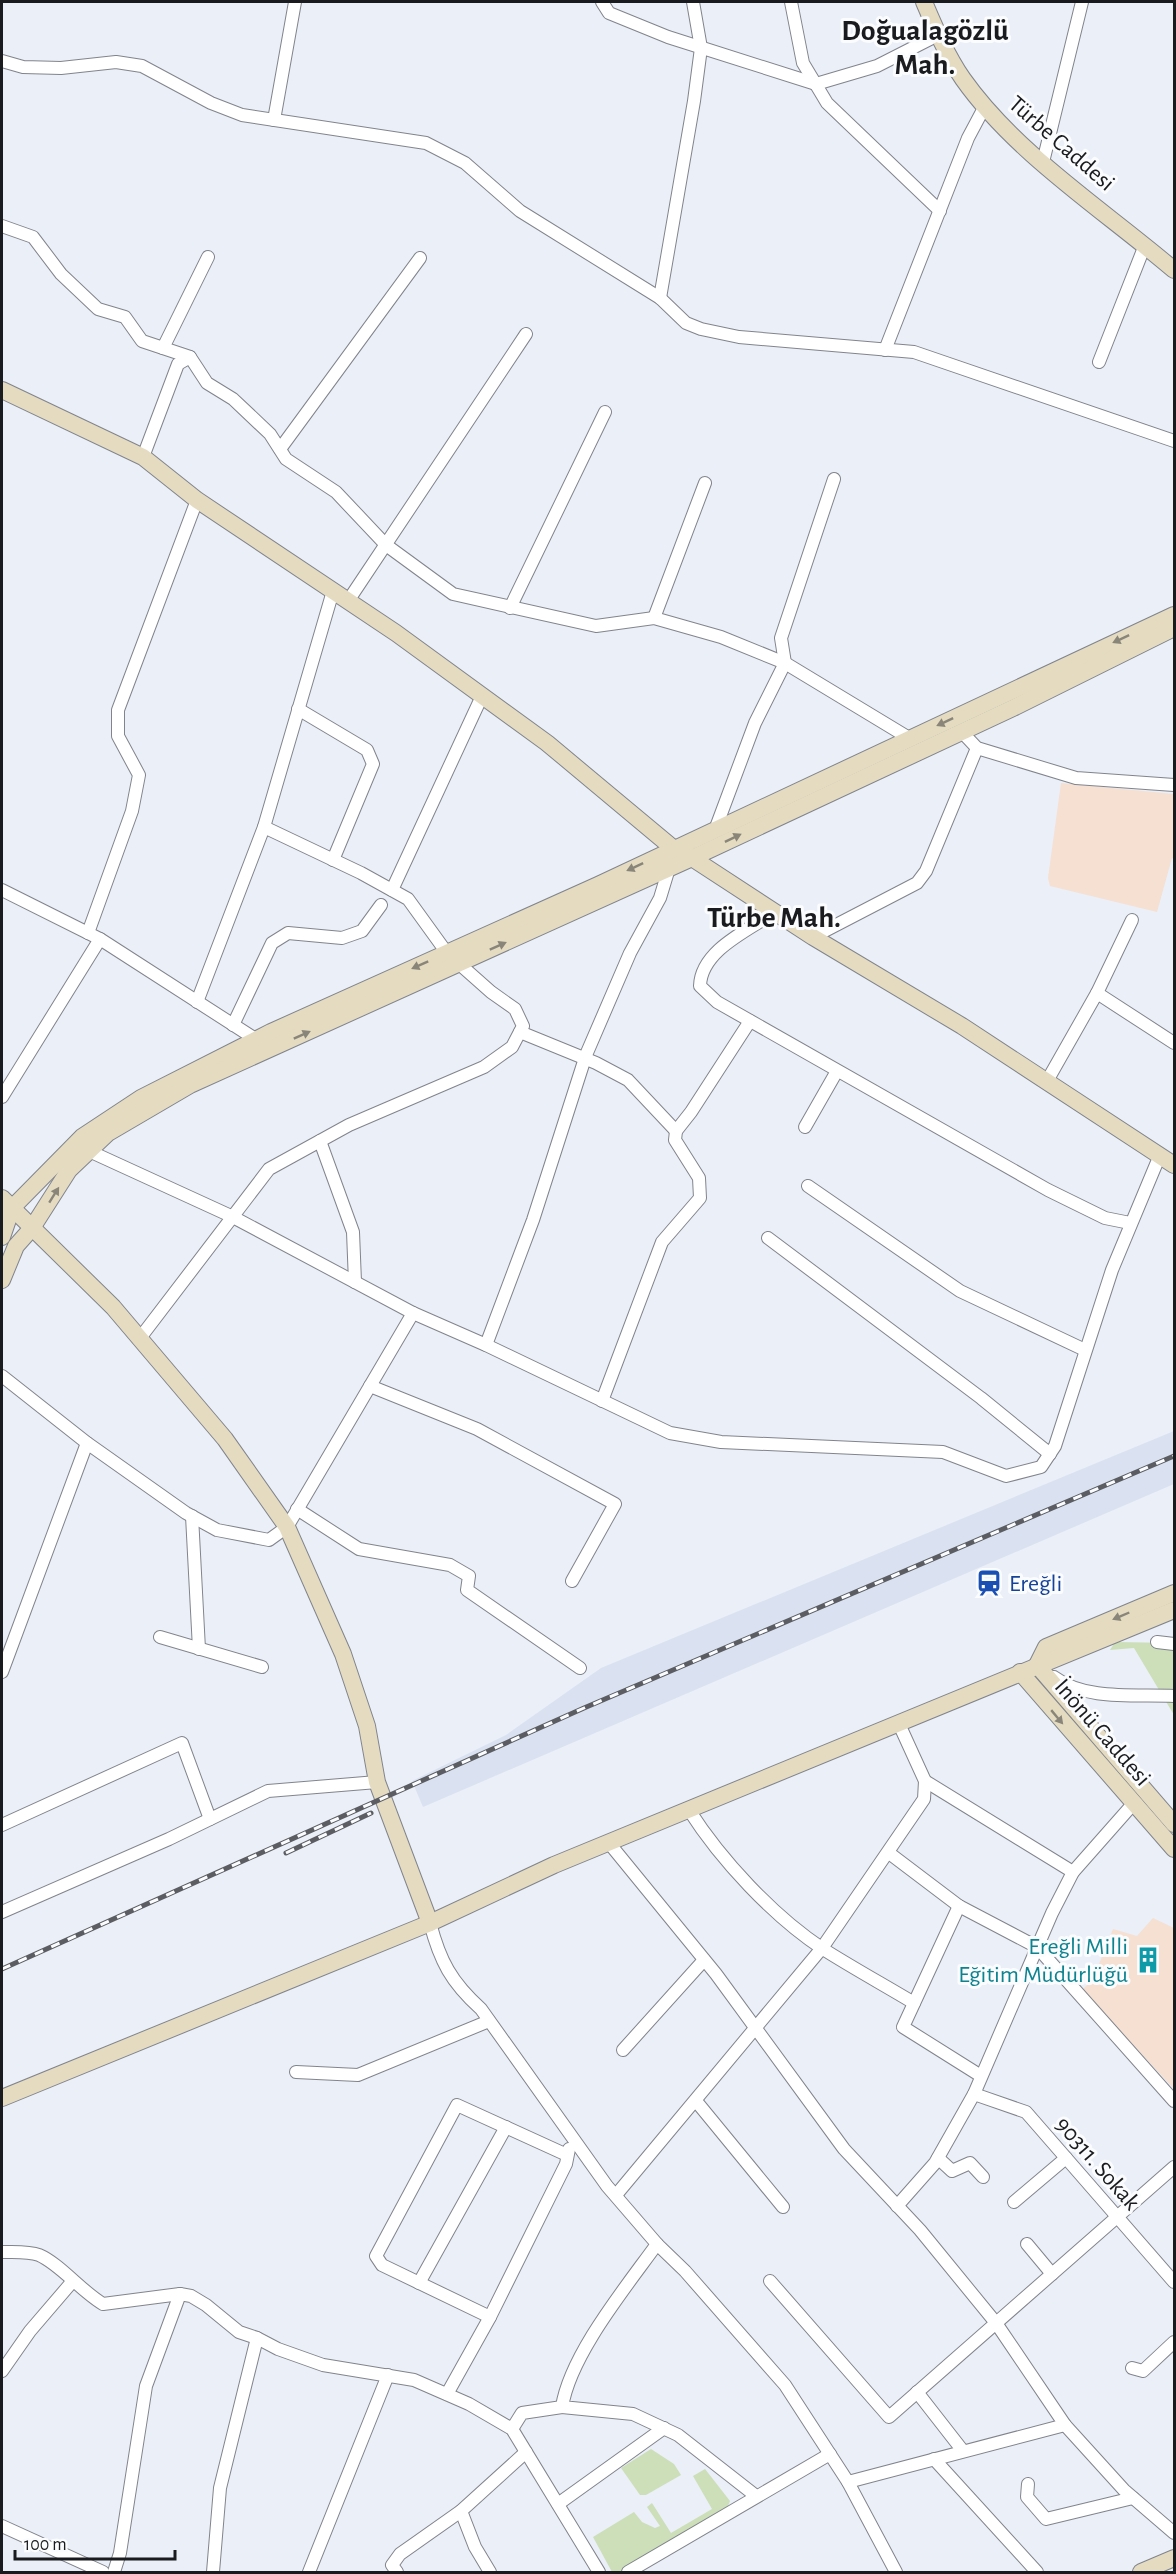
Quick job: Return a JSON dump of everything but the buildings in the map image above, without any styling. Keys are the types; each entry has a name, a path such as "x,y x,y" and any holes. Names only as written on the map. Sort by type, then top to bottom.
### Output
{"main road":[{"name":"Türbe Caddesi","path":"924,2 938,35 963,79 985,106 1043,162 1174,270"},
{"path":"2,390 143,457 197,500 348,601 547,743 674,849 692,858 813,937 1047,1082 1174,1165"},
{"path":"2,1280 16,1246 32,1228 69,1170 108,1133 190,1085 271,1048 674,849 1174,615"},
{"path":"2,1237 7,1203 82,1137 141,1098 256,1040 692,858 1174,628"},
{"path":"7,1203 113,1307 140,1338 225,1439 287,1527 346,1664 367,1726 377,1782 430,1923"},
{"path":"1037,1665 1046,1647 1174,1593"},
{"path":"2,2098 430,1923 554,1865 1174,1610"},
{"path":"1037,1665 1174,1824"},
{"name":"İnönü Caddesi","path":"1020,1672 1174,1849"},
{"path":"2,2109 40,2092 62,2075"},
{"path":"1141,2572 1174,2558"}],"street":[{"path":"274,120 295,2"},
{"path":"602,2 609,14 701,48 816,84 877,66 938,35"},
{"path":"660,298 701,48 693,2"},
{"path":"791,2 803,63 826,103 939,211"},
{"path":"1043,162 1082,2"},
{"path":"2,62 42,67 116,62 142,66 211,103 242,115 426,143 465,163 520,212 660,298 686,323 715,334 914,352 1174,441"},
{"path":"885,350 968,138 985,106"},
{"path":"2,226 33,237 61,274 98,309 125,317 142,341 190,357 207,383 233,399 270,434 286,459 336,492 386,545 453,594 596,626 654,618 721,637 785,663 909,738"},
{"path":"1099,362 1145,245"},
{"path":"163,348 208,257"},
{"path":"280,449 420,258"},
{"path":"348,601 526,334"},
{"path":"143,457 178,364 190,357"},
{"path":"510,608 605,412"},
{"path":"715,830 755,723 785,663 781,638 834,479"},
{"path":"654,618 705,483"},
{"path":"2,1097 94,936 132,811 140,775 118,736 118,710 197,500"},
{"path":"197,1002 264,827 333,591"},
{"path":"392,890 482,696"},
{"path":"298,709 367,750 373,764 333,860"},
{"path":"962,731 977,748 1076,778 1174,785"},
{"path":"813,937 917,882 926,871 977,748"},
{"path":"140,1338 269,1169 350,1125 484,1067 512,1047 523,1026 515,1009 452,959 408,899 264,827"},
{"path":"486,1345 533,1220 585,1059 630,953 660,898 674,849"},
{"path":"2,890 94,936 271,1048"},
{"path":"233,1026 272,943 288,933 342,938 362,931 381,905"},
{"path":"775,912 718,950 700,974 700,986 717,1002 1048,1190 1105,1218 1130,1223"},
{"path":"1047,1082 1097,993 1132,920"},
{"path":"1097,993 1174,1043"},
{"path":"602,1401 662,1242 700,1197 699,1178 675,1140 676,1131 691,1112 750,1021"},
{"path":"520,1032 628,1080 676,1131"},
{"path":"805,1127 837,1071"},
{"path":"320,1141 353,1232 355,1282"},
{"path":"90,1151 231,1216 413,1313 486,1345 669,1433 721,1442 943,1452 1006,1476 1041,1467 1050,1454 1130,1223 1160,1155"},
{"path":"808,1186 960,1290 1086,1350"},
{"path":"768,1238 981,1398 1050,1454"},
{"path":"2,1376 87,1443 192,1516 217,1530 269,1540 287,1527 413,1313"},
{"path":"370,1386 477,1428 615,1504 572,1581"},
{"path":"2,1672 87,1443"},
{"path":"297,1509 359,1549 450,1564 469,1576 467,1590 580,1668"},
{"path":"192,1516 200,1649"},
{"path":"160,1637 262,1667"},
{"path":"1157,1642 1174,1644"},
{"path":"1037,1665 1068,1688 1086,1692 1174,1696"},
{"path":"616,2195 822,1948 924,1799 925,1781 899,1724"},
{"path":"2,1826 182,1743 210,1819"},
{"path":"925,1781 1073,1872"},
{"path":"2,1912 268,1791 377,1782"},
{"path":"897,2206 938,2158 974,2094 1037,1947 1073,1872 1133,1803"},
{"path":"689,1810 709,1841 780,1915 822,1948 914,2003"},
{"path":"609,1843 704,1960 844,2149 897,2206 996,2324 1065,2425 1133,2498 1174,2533"},
{"path":"889,1853 959,1906 1037,1947 1174,2101"},
{"path":"959,1906 903,2027 981,2076"},
{"path":"430,1923 439,1958 460,1990 489,2021 616,2195 657,2244 685,2271 785,2385 848,2482 896,2572"},
{"path":"623,2050 704,1960"},
{"path":"296,2072 358,2075 489,2021"},
{"name":"90311. Sokak","path":"974,2094 1026,2112 1174,2282"},
{"path":"696,2101 783,2207"},
{"path":"490,2317 382,2265 376,2256 457,2105 567,2155"},
{"path":"419,2283 506,2127"},
{"path":"447,2394 490,2317 566,2164 572,2136"},
{"path":"938,2158 952,2171 970,2163 983,2177"},
{"path":"1014,2202 1066,2158"},
{"path":"770,2281 890,2416 1174,2167"},
{"path":"562,2407 564,2390 578,2362 614,2303 657,2244"},
{"path":"1027,2244 1052,2274"},
{"path":"2,2252 38,2254 103,2304 180,2294 191,2296 239,2332 278,2349 323,2365 414,2380 447,2394 512,2429 599,2572"},
{"path":"2,2371 30,2331 72,2282"},
{"path":"114,2572 147,2386 180,2294"},
{"path":"213,2572 220,2487 257,2338"},
{"path":"1132,2368 1143,2371 1174,2342"},
{"path":"309,2572 388,2375"},
{"path":"917,2392 963,2451"},
{"path":"512,2429 522,2413 562,2407 633,2414 664,2428 706,2455 756,2496"},
{"path":"848,2482 1065,2425"},
{"path":"558,2504 664,2428"},
{"path":"397,2572 392,2565 400,2554 461,2511 526,2452"},
{"path":"628,2572 830,2454"},
{"path":"934,2459 1037,2572"},
{"path":"1028,2484 1027,2497 1046,2518 1133,2498"},
{"path":"461,2511 475,2547 490,2572"},
{"path":"2,2526 103,2572"}],"shaded area":[{"path":"1061,783 1174,794 1174,859 1172,858 1157,912 1050,886 1048,878"},
{"path":"1174,1431 1174,1484 423,1807 412,1781 506,1735 601,1668"},
{"path":"1153,1918 1174,1928 1174,2089 1082,1990 1093,1979 1113,1929 1137,1936"}],"green space":[{"path":"1115,1642 1174,1643 1174,1715 1134,1648 1110,1650"},
{"path":"651,2449 674,2464 681,2475 646,2495 640,2495 621,2468"},
{"path":"705,2469 730,2501 728,2506 619,2572 612,2572 593,2537 634,2512 642,2522 655,2528 660,2526 647,2507 652,2503 671,2533 712,2509 693,2476"}],"railway":[{"path":"2,1969 584,1708 1174,1456"},
{"path":"286,1853 371,1813"}],"place":[{"name":"Ereğli","path":"989,1583"},
{"name":"Ereğli Milli Eğitim Müdürlüğü","path":"1148,1960"}],"district":[{"name":"Doğualagözlü Mah.","path":"925,47"},
{"name":"Türbe Mah.","path":"774,917"}]}
